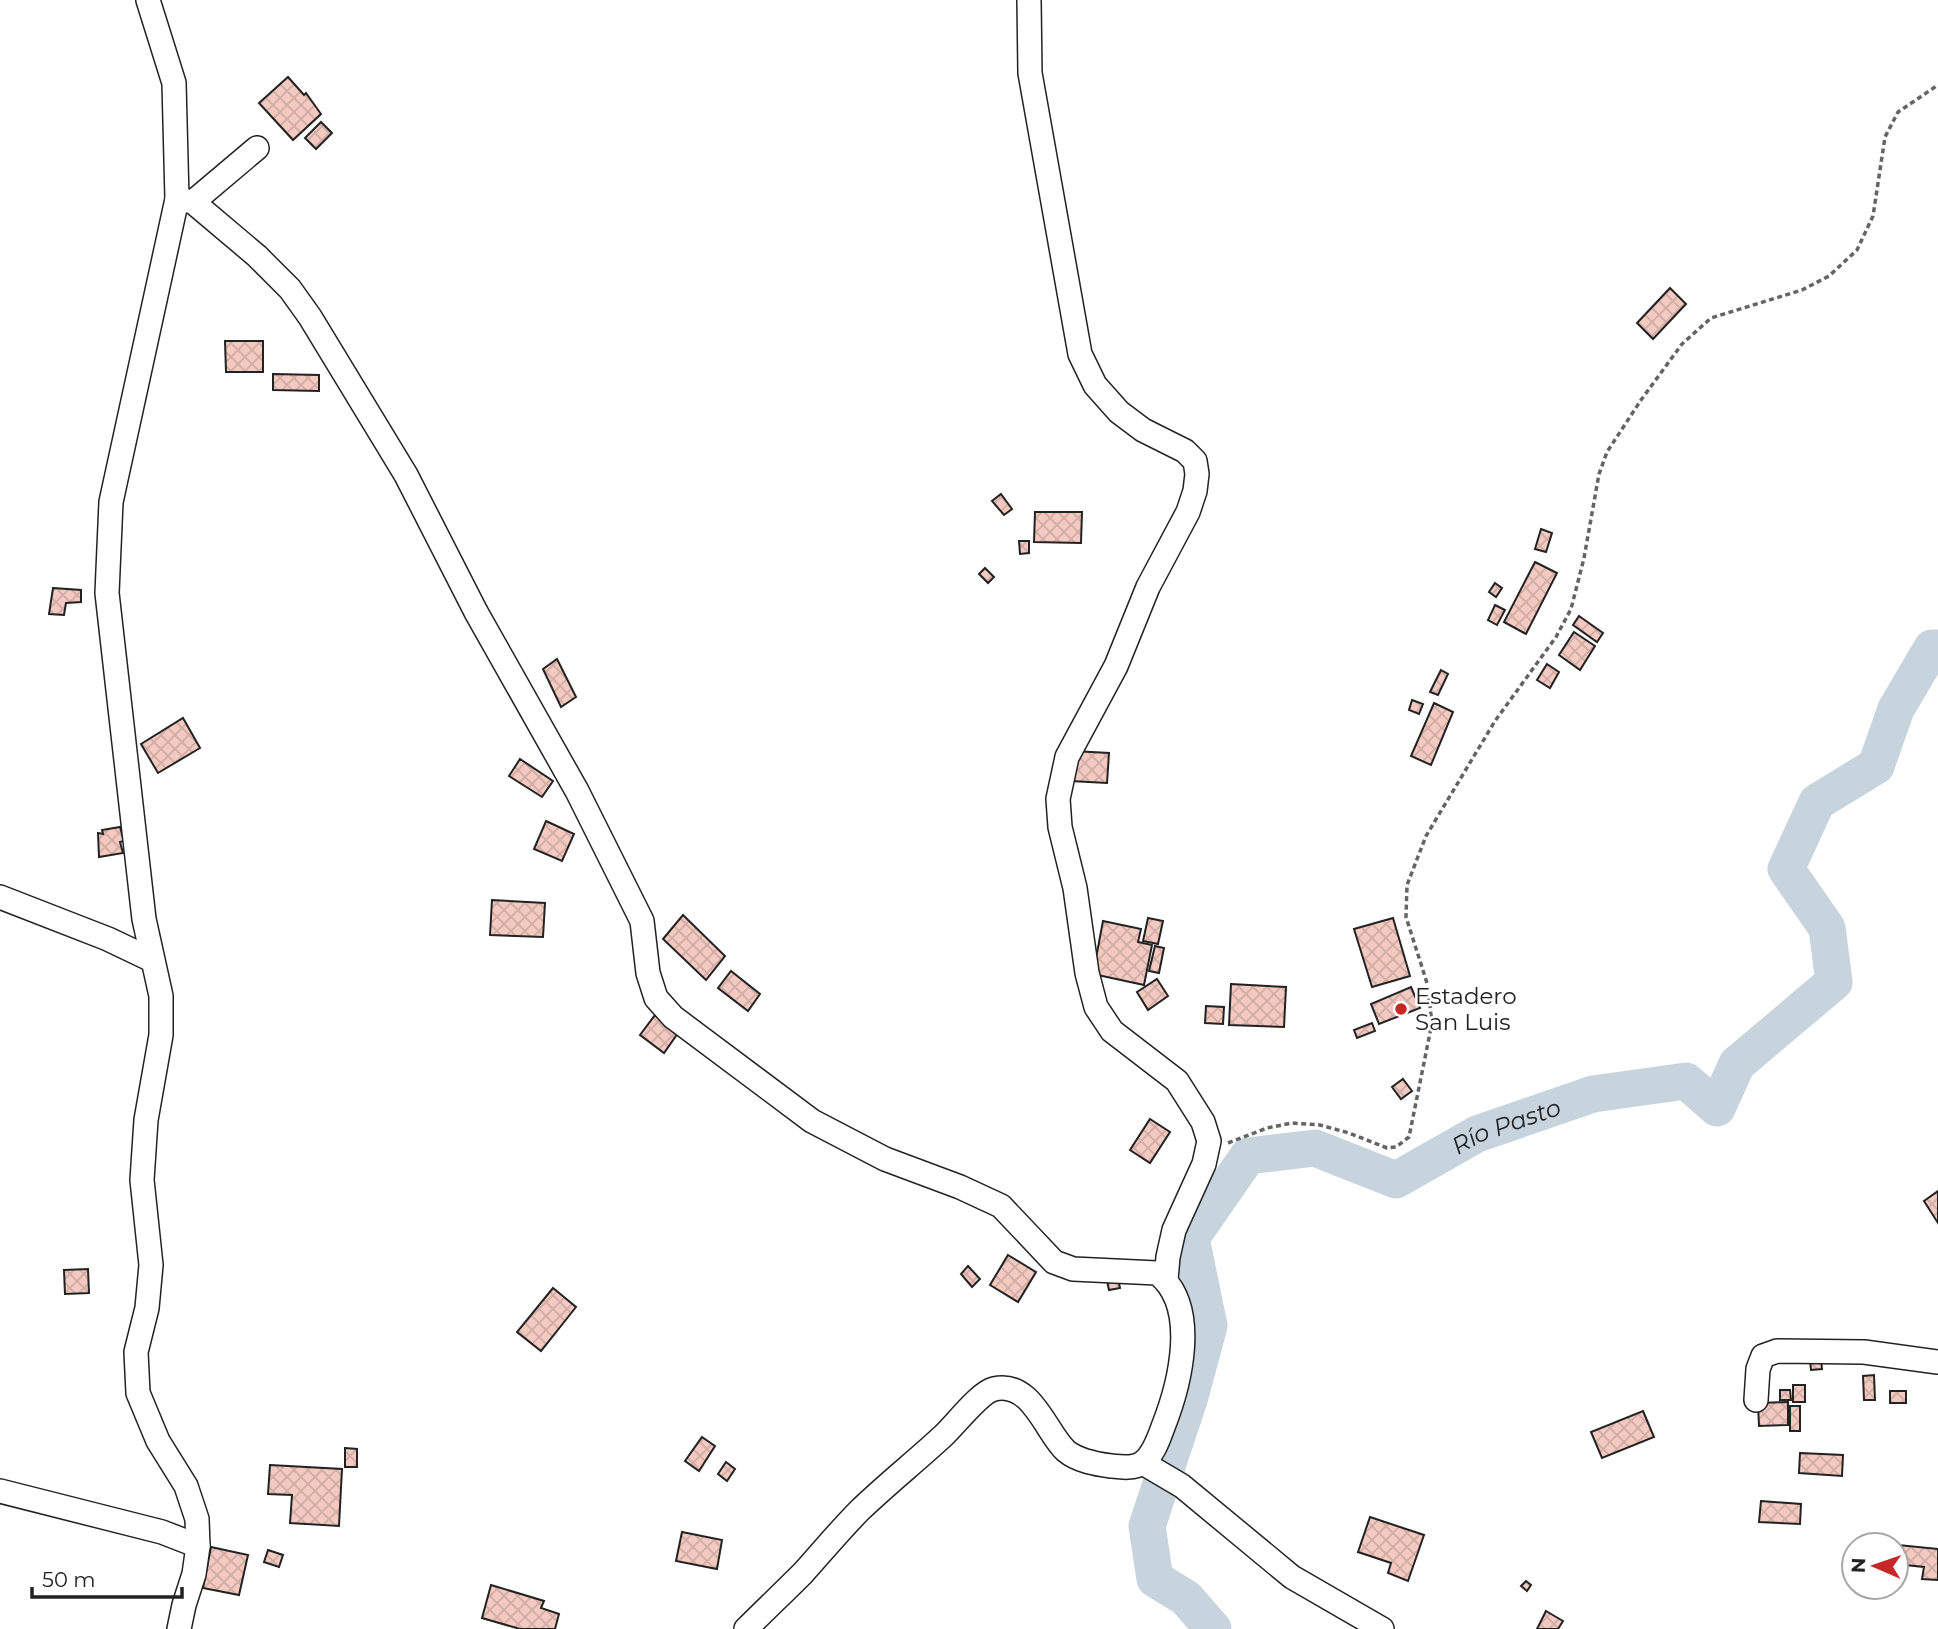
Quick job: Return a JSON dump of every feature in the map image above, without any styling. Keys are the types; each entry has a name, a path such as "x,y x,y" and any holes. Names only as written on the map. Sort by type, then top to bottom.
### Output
{"street":[{"path":"148,0 174,83 185,200 111,502 107,593 144,919 162,996 161,1035 146,1120 142,1180 151,1265 147,1308 136,1352 138,1393 158,1441 186,1486 198,1520 194,1574 179,1629"},
{"path":"1029,0 1030,74 1080,354 1095,385 1119,412 1143,430 1185,451 1195,461 1197,474 1188,512 1148,587 1116,666 1067,757 1058,799 1060,827 1075,888 1087,973 1096,1007 1112,1031 1177,1081 1203,1122 1209,1141 1207,1153 1174,1230 1166,1280"},
{"path":"185,200 257,148"},
{"path":"185,200 257,256 290,289 405,475 476,612 577,791 642,921 648,973 656,998 673,1017 812,1121 885,1158 1001,1206 1054,1262 1073,1269 1157,1273 1166,1280 1178,1302 1183,1350 1175,1396 1150,1467"},
{"path":"0,897 108,939 152,960"},
{"path":"1756,1399 1758,1369 1763,1356 1776,1351 1864,1352 1938,1362"},
{"path":"746,1629 860,1510 981,1397 993,1389 1009,1390 1026,1397 1065,1450 1081,1460 1150,1467 1182,1486 1292,1577 1382,1629"},
{"path":"0,1491 162,1532 198,1546"}],"path":[{"path":"1207,1153 1267,1128 1292,1123 1330,1127 1387,1148 1396,1147 1409,1137 1432,1023 1427,983 1406,917 1407,885 1426,836 1495,721 1556,637 1571,609 1584,558 1599,474 1607,452 1682,344 1711,318 1802,290 1829,276 1857,250 1873,216 1885,137 1898,113 1938,85"}],"building":[{"path":"288,77 304,95 306,93 321,114 293,140 259,103"},
{"path":"321,122 332,133 316,149 305,138"},
{"path":"1670,288 1686,304 1653,339 1637,323"},
{"path":"225,341 263,341 263,372 226,372"},
{"path":"273,374 319,375 319,391 273,390"},
{"path":"1001,494 1012,509 1004,515 992,501"},
{"path":"1035,512 1082,512 1081,543 1034,542"},
{"path":"1541,529 1552,533 1546,552 1535,549"},
{"path":"1019,541 1029,541 1029,553 1020,554"},
{"path":"1535,562 1557,573 1526,634 1504,622"},
{"path":"985,568 994,577 988,583 979,574"},
{"path":"1495,583 1502,588 1496,597 1489,592"},
{"path":"53,588 81,590 81,602 66,603 64,615 49,614"},
{"path":"1495,605 1505,610 1497,625 1488,620"},
{"path":"1579,616 1603,633 1597,642 1573,625"},
{"path":"1574,632 1595,646 1580,670 1559,655"},
{"path":"557,659 576,697 561,707 543,669"},
{"path":"1547,664 1559,672 1550,688 1537,680"},
{"path":"1441,670 1448,674 1438,695 1430,692"},
{"path":"1412,700 1423,704 1419,714 1409,710"},
{"path":"1434,703 1453,712 1431,765 1411,756"},
{"path":"183,718 200,748 158,773 141,744"},
{"path":"1073,751 1109,753 1107,783 1071,781"},
{"path":"520,759 553,781 542,797 509,776"},
{"path":"546,821 574,834 562,861 534,849"},
{"path":"120,827 124,841 120,842 123,853 99,857 98,833 103,834 102,830"},
{"path":"492,900 545,903 543,937 490,935"},
{"path":"683,915 725,956 706,980 663,939"},
{"path":"1148,918 1163,921 1158,944 1143,941"},
{"path":"1393,918 1410,976 1372,987 1354,929"},
{"path":"1103,921 1141,929 1138,942 1152,945 1144,985 1093,974"},
{"path":"1155,946 1164,948 1159,973 1149,971"},
{"path":"731,971 760,994 748,1011 718,988"},
{"path":"1157,979 1168,996 1148,1010 1137,992"},
{"path":"1231,984 1286,987 1284,1027 1229,1025"},
{"path":"1411,987 1420,1008 1379,1024 1371,1004"},
{"path":"1206,1006 1224,1007 1223,1024 1205,1023"},
{"path":"655,1015 678,1033 664,1053 640,1035"},
{"path":"1372,1023 1375,1031 1357,1038 1354,1030"},
{"path":"1403,1079 1412,1091 1401,1099 1392,1087"},
{"path":"1150,1119 1170,1132 1150,1163 1130,1150"},
{"path":"1938,1191 1938,1223 1924,1201"},
{"path":"1008,1255 1036,1272 1018,1302 990,1285"},
{"path":"968,1266 980,1279 972,1287 961,1274"},
{"path":"88,1269 89,1293 65,1294 64,1270"},
{"path":"1118,1279 1120,1288 1109,1290 1107,1281"},
{"path":"553,1288 576,1307 541,1351 517,1332"},
{"path":"1821,1359 1822,1369 1811,1370 1810,1361"},
{"path":"1874,1375 1875,1400 1864,1400 1863,1376"},
{"path":"1793,1385 1805,1385 1805,1402 1793,1402"},
{"path":"1780,1390 1790,1390 1791,1400 1780,1400"},
{"path":"1890,1391 1906,1391 1906,1403 1890,1403"},
{"path":"1788,1402 1788,1425 1759,1426 1758,1403"},
{"path":"1790,1406 1800,1406 1800,1431 1790,1431"},
{"path":"1643,1411 1654,1437 1602,1458 1591,1432"},
{"path":"702,1437 715,1446 699,1471 685,1461"},
{"path":"345,1448 357,1449 357,1467 345,1467"},
{"path":"1800,1453 1843,1455 1842,1476 1799,1473"},
{"path":"726,1462 735,1469 727,1481 718,1474"},
{"path":"270,1465 342,1469 339,1526 290,1523 292,1495 268,1494"},
{"path":"1761,1501 1801,1504 1800,1524 1759,1522"},
{"path":"1370,1517 1424,1535 1408,1581 1388,1573 1391,1563 1358,1552"},
{"path":"682,1532 722,1540 717,1569 676,1561"},
{"path":"1910,1546 1938,1549 1938,1580 1922,1579 1924,1567 1910,1566"},
{"path":"211,1547 248,1555 239,1595 203,1588"},
{"path":"268,1550 283,1555 279,1567 264,1562"},
{"path":"1526,1581 1531,1585 1527,1591 1521,1586"},
{"path":"491,1585 544,1601 541,1608 559,1614 555,1629 520,1629 482,1618"},
{"path":"1546,1611 1563,1621 1558,1629 1537,1629"}],"waterway":[{"name":"Río Pasto","path":"1213,1629 1186,1598 1155,1579 1147,1526 1189,1400 1209,1326 1191,1238 1248,1156 1315,1148 1396,1180 1477,1134 1593,1094 1686,1081 1717,1108 1737,1064 1834,982 1827,928 1786,869 1817,802 1876,766 1896,709 1932,648 1938,648"}],"place":[{"name":"Estadero San Luis","path":"1401,1009"}]}
